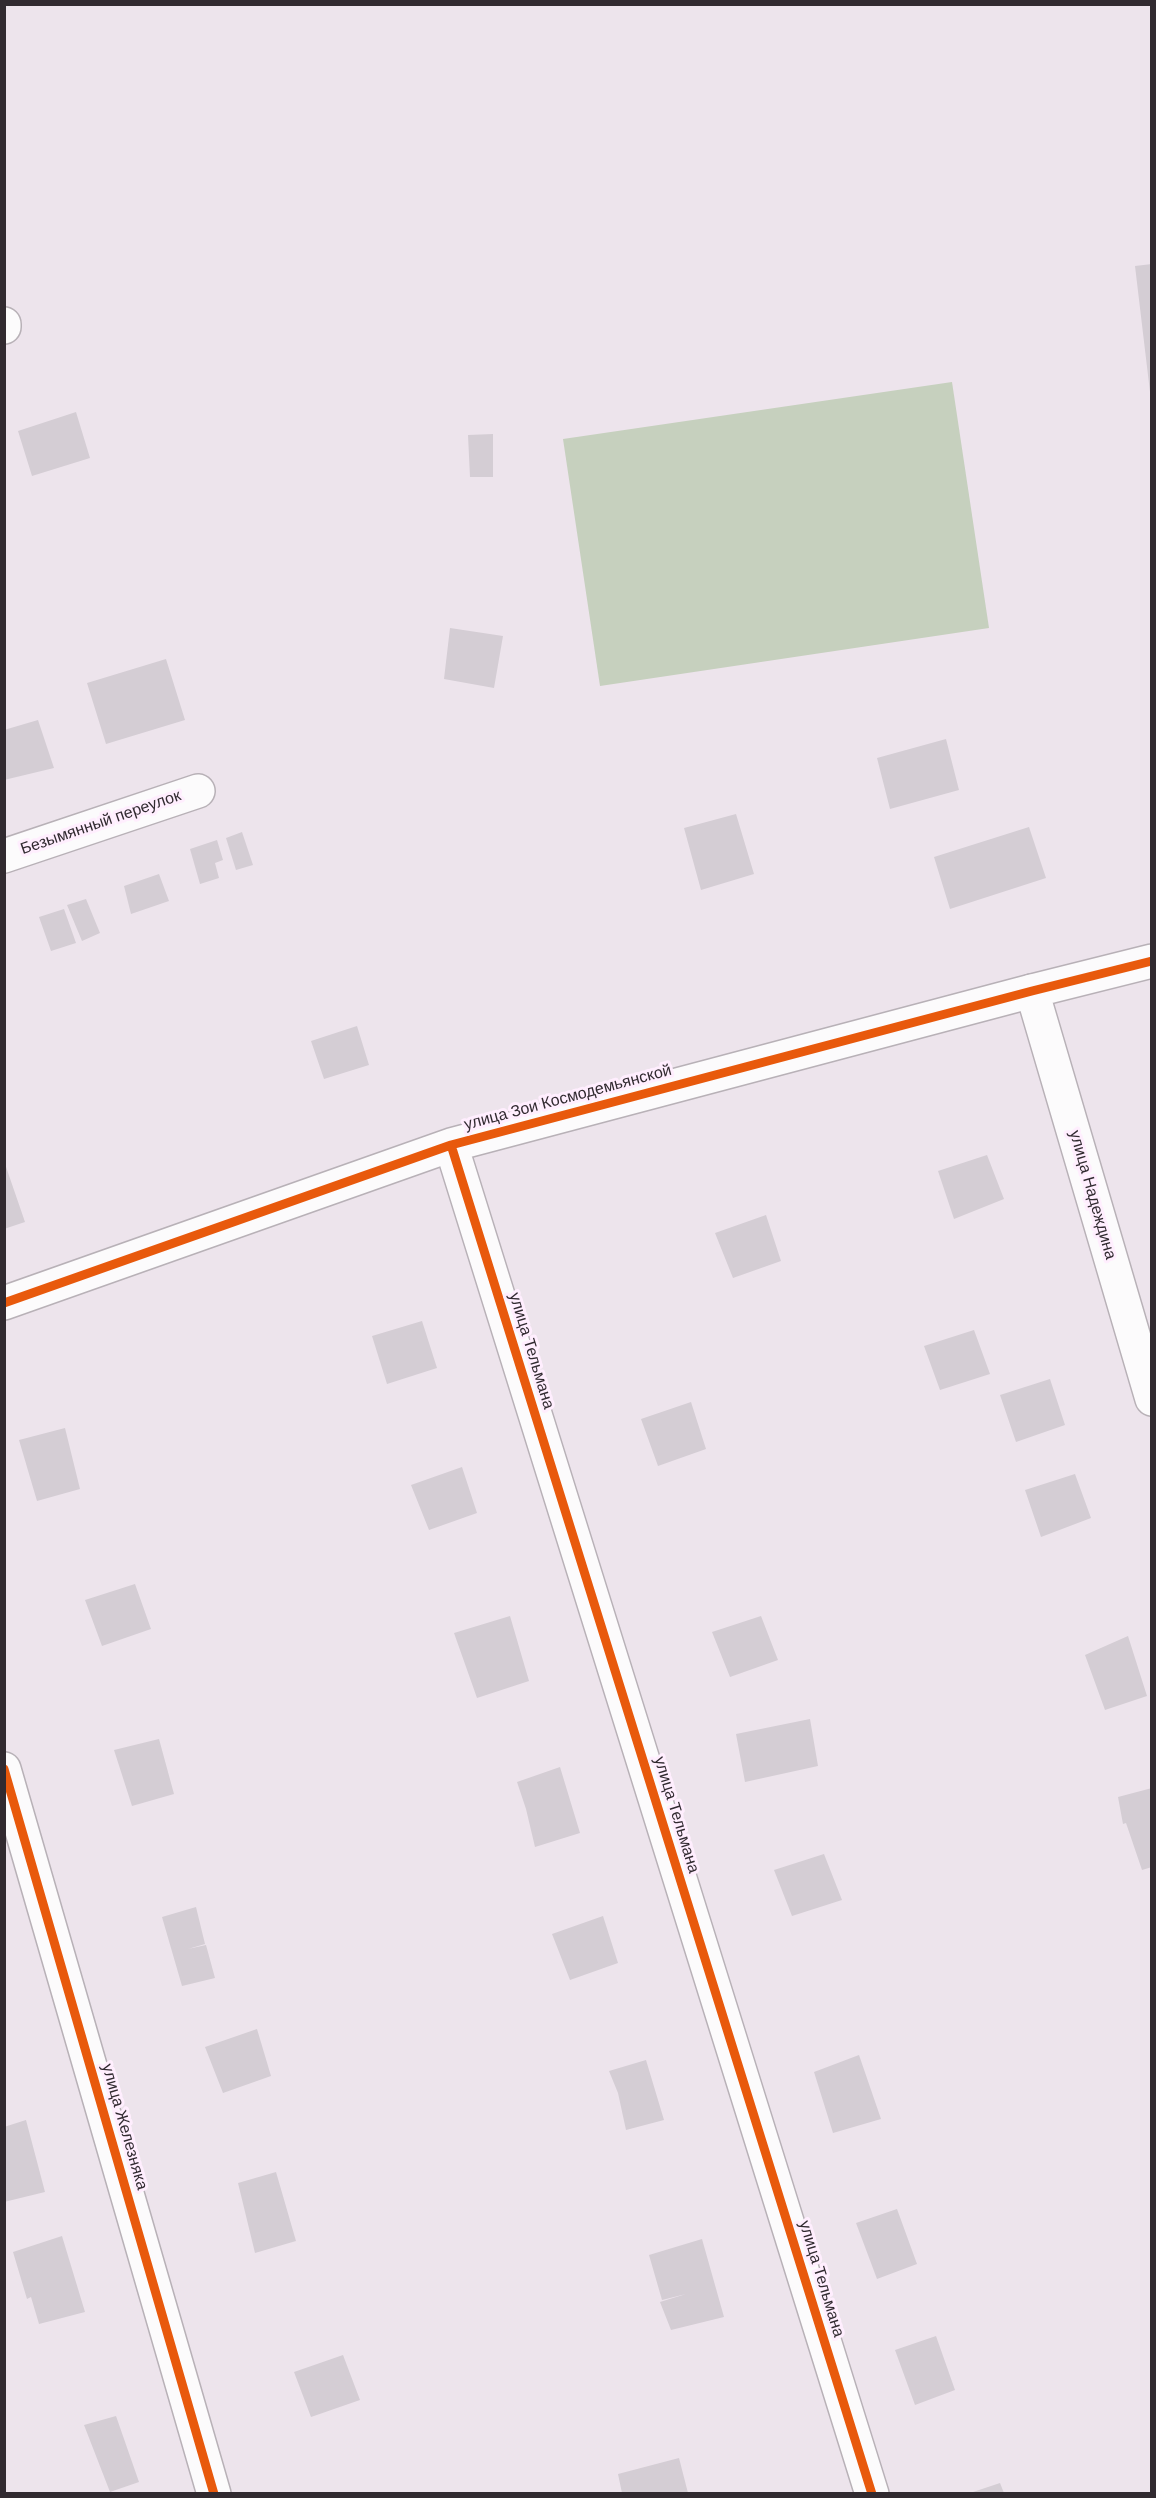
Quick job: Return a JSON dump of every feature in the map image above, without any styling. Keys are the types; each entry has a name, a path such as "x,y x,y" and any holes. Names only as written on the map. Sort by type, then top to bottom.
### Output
{"street":[{"name":"Безымянный переулок","path":"4,856 198,791"},
{"name":"улица Зои Космодемьянской","path":"4,1303 451,1145 1152,961"},
{"name":"улица Надеждина","path":"1032,991 1152,1398"},
{"name":"улица Тельмана","path":"451,1145 872,2493"},
{"name":"улица Железняка","path":"4,1769 214,2493"}],"green space":[{"path":"952,382 989,628 600,686 563,439"}],"building":[{"path":"1152,264 1152,392 1150,392 1135,266"},
{"path":"76,412 90,458 32,476 18,431"},
{"path":"493,434 493,477 470,477 468,435"},
{"path":"450,628 503,636 494,688 444,679"},
{"path":"166,659 185,720 106,744 87,683"},
{"path":"38,720 54,768 4,780 4,730"},
{"path":"946,739 959,790 890,809 877,758"},
{"path":"736,814 754,874 701,890 684,828"},
{"path":"1029,827 1046,878 950,909 934,857"},
{"path":"242,832 253,865 236,870 226,838"},
{"path":"217,840 223,860 215,863 219,878 200,884 190,849"},
{"path":"159,874 169,901 131,914 124,886"},
{"path":"86,899 100,933 82,941 67,905"},
{"path":"64,909 76,943 51,951 39,917"},
{"path":"357,1026 369,1065 324,1079 311,1041"},
{"path":"987,1155 1004,1199 954,1219 938,1171"},
{"path":"4,1161 25,1222 4,1229"},
{"path":"766,1215 781,1261 733,1278 715,1233"},
{"path":"422,1321 437,1368 387,1384 372,1336"},
{"path":"974,1330 990,1374 940,1390 924,1346"},
{"path":"1050,1379 1065,1425 1016,1442 1000,1395"},
{"path":"691,1402 706,1449 658,1466 641,1419"},
{"path":"65,1428 80,1489 37,1501 19,1440"},
{"path":"462,1467 477,1513 429,1530 411,1485"},
{"path":"1075,1474 1091,1518 1041,1537 1025,1490"},
{"path":"135,1584 151,1629 102,1646 85,1600"},
{"path":"510,1616 529,1681 477,1698 454,1633"},
{"path":"761,1616 778,1660 730,1677 712,1632"},
{"path":"1128,1636 1147,1696 1105,1710 1085,1655"},
{"path":"810,1719 818,1766 745,1782 736,1734"},
{"path":"159,1739 174,1794 132,1806 114,1750"},
{"path":"560,1767 580,1833 535,1847 517,1782"},
{"path":"1152,1788 1152,1867 1142,1870 1126,1823 1123,1824 1118,1797"},
{"path":"824,1854 842,1900 792,1916 774,1870"},
{"path":"196,1907 205,1944 188,1949 206,1945 215,1978 182,1986 162,1917"},
{"path":"603,1916 618,1963 570,1980 552,1934"},
{"path":"257,2029 271,2076 223,2093 205,2047"},
{"path":"859,2055 881,2119 833,2133 814,2072"},
{"path":"646,2060 664,2120 626,2130 618,2093 609,2071"},
{"path":"26,2120 45,2192 4,2202 4,2127"},
{"path":"276,2172 296,2241 255,2253 238,2183"},
{"path":"897,2209 917,2264 877,2279 856,2223"},
{"path":"62,2236 85,2312 39,2324 31,2297 27,2299 13,2252"},
{"path":"702,2239 724,2317 671,2330 660,2302 686,2294 662,2300 649,2255"},
{"path":"936,2336 955,2390 915,2405 895,2350"},
{"path":"343,2355 360,2400 311,2417 294,2372"},
{"path":"116,2416 139,2482 110,2492 84,2425"},
{"path":"679,2458 688,2493 622,2493 618,2474"},
{"path":"1000,2483 1004,2493 970,2493"}],"cycle path":[{"path":"4,1303 451,1145 1152,961"},
{"path":"451,1145 872,2494"},
{"path":"4,1769 214,2494"}]}
